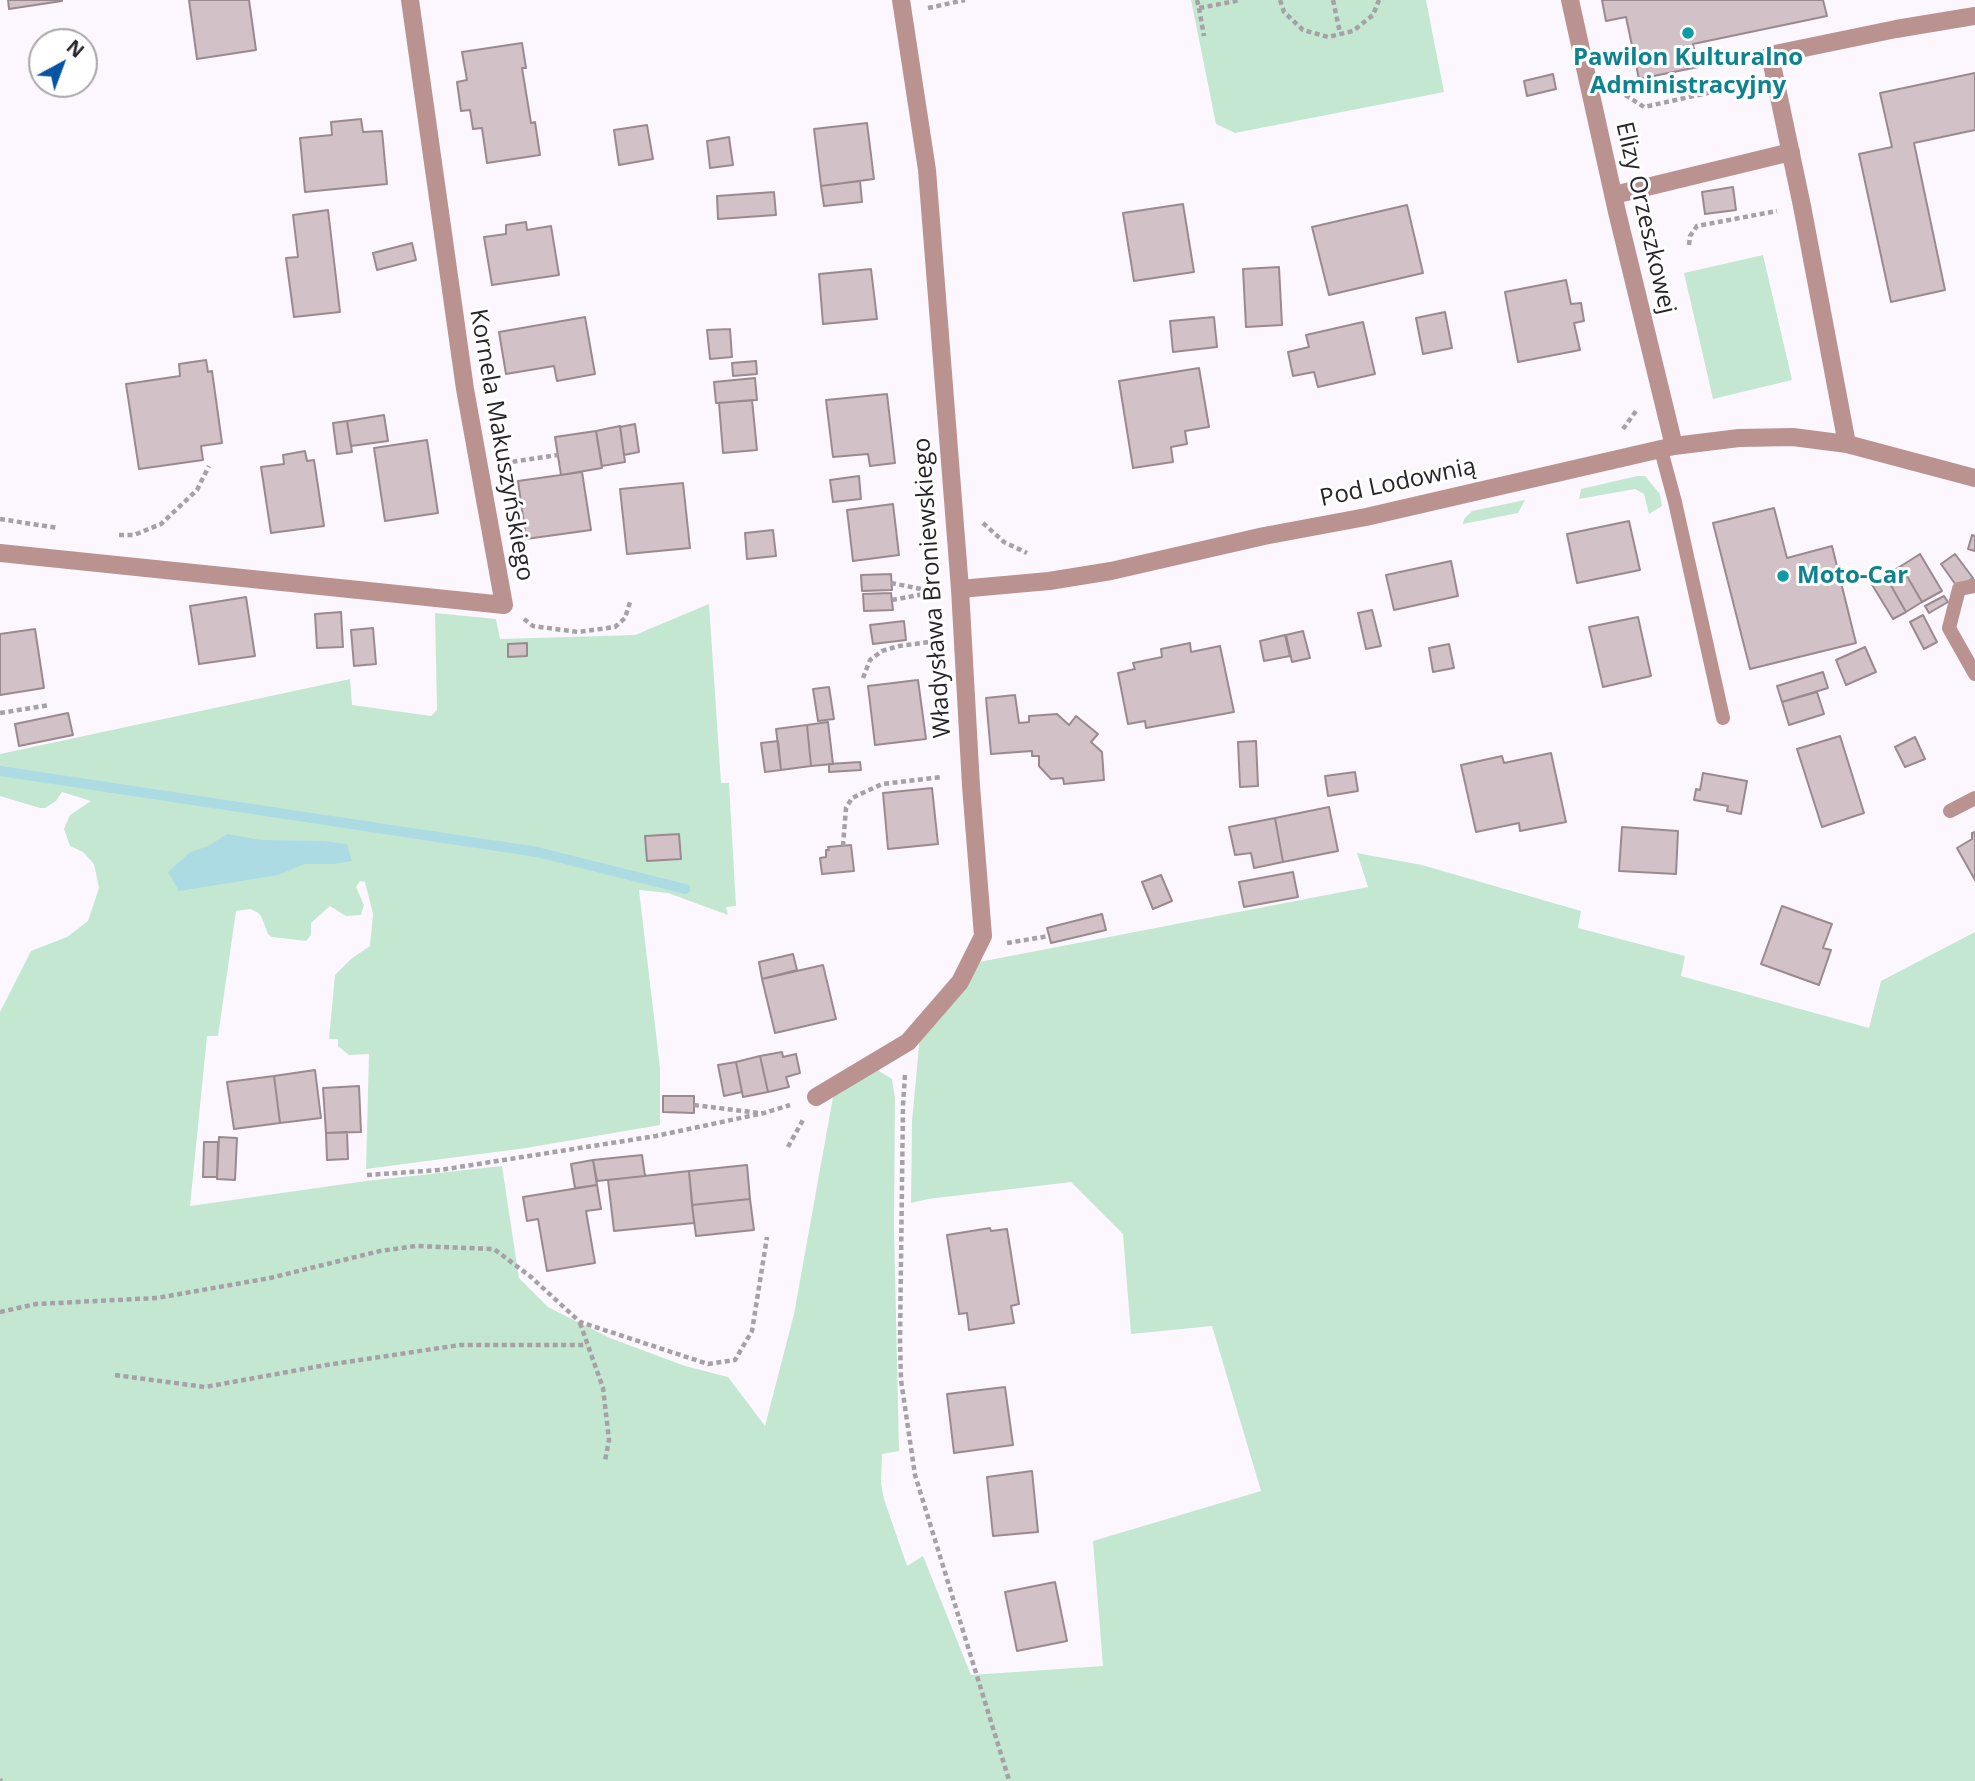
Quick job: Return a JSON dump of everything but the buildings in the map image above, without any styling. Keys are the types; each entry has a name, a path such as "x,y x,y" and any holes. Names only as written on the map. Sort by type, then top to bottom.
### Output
{"street":[{"name":"Kornela Makuszyńskiego","path":"0,553 503,605 465,389 410,0"},
{"name":"Elizy Orzeszkowej","path":"1570,0 1667,448"},
{"name":"Władysława Broniewskiego","path":"816,1097 908,1042 960,982 983,936 960,591 927,170 902,6"},
{"path":"1847,444 1770,55 1975,16"},
{"path":"1614,195 1791,152"},
{"name":"Pod Lodownią","path":"960,591 1111,571 1366,517 1667,448 1739,438 1793,437 1847,444 1975,478"}],"lane":[{"path":"1667,448 1675,502 1723,718"},
{"path":"1975,586 1959,589 1949,628 1975,674"},
{"path":"1950,811 1975,799"}],"path":[{"path":"902,6 965,0"},
{"path":"1197,0 1204,36"},
{"path":"1199,8 1241,0"},
{"path":"1280,0 1284,12 1303,30 1328,37 1353,31 1373,15 1379,0"},
{"path":"1333,0 1340,34"},
{"path":"1617,82 1622,93 1644,107 1712,92"},
{"path":"1689,245 1690,236 1697,226 1802,206"},
{"path":"1619,432 1634,416 1639,404"},
{"path":"479,466 558,455"},
{"path":"115,535 134,535 161,524 197,490 209,466"},
{"path":"977,515 1004,542 1032,554"},
{"path":"0,519 66,529"},
{"path":"891,583 935,592"},
{"path":"892,600 935,592 960,591"},
{"path":"503,605 533,625 578,632 615,627 625,618 630,602"},
{"path":"863,678 870,660 882,651 938,641 963,642"},
{"path":"0,713 50,705"},
{"path":"843,846 846,807 852,798 881,784 942,777"},
{"path":"908,1042 903,1105 901,1380 915,1475 1009,1780"},
{"path":"367,1175 440,1170 656,1136 764,1113 816,1097"},
{"path":"788,1147 816,1097"},
{"path":"694,1105 764,1113"},
{"path":"0,1312 36,1304 157,1298 270,1278 380,1251 416,1246 494,1249 531,1277 580,1322 709,1364 735,1360 752,1331 766,1237"},
{"path":"580,1322 603,1388 609,1440 604,1461"},
{"path":"115,1375 205,1387 460,1345 587,1345"}],"green space":[{"path":"1191,0 1426,0 1444,92 1235,133 1216,124"},
{"path":"1763,255 1792,380 1713,399 1684,273"},
{"path":"1645,476 1660,494 1662,506 1649,514 1644,494 1635,489 1579,499 1581,489"},
{"path":"1525,500 1518,513 1463,524 1472,511"},
{"path":"709,604 721,783 729,783 736,906 726,907 728,915 668,893 639,890 660,1068 660,1125 526,1148 366,1169 369,1054 349,1055 338,1046 338,1039 329,1039 335,975 351,959 370,946 373,914 365,882 360,881 356,887 364,905 361,915 346,916 330,906 311,923 311,935 306,941 272,937 257,912 250,909 236,911 218,1036 207,1036 190,1206 366,1181 502,1166 519,1278 548,1307 610,1338 685,1366 728,1377 765,1426 794,1314 833,1097 874,1068 892,1079 895,1098 894,1226 899,1451 882,1454 881,1483 907,1566 923,1556 971,1675 1103,1666 1093,1541 1261,1491 1212,1326 1131,1334 1123,1234 1071,1182 911,1203 912,1121 920,1035 974,963 1368,887 1357,853 1422,865 1581,911 1578,928 1685,956 1681,976 1869,1028 1881,981 1975,932 1975,1781 0,1781 0,1012 31,951 67,937 88,921 99,888 94,864 83,852 70,846 64,829 70,815 91,801 62,792 56,801 40,808 0,796 0,754 350,679 352,705 431,716 437,710 435,613 496,619 500,639 635,635"}],"water":[{"path":"227,834 261,840 347,844 352,861 305,864 278,875 179,891 168,872 189,853 210,845"}],"waterway":[{"path":"0,771 537,852 685,889"}],"place":[{"name":"Pawilon Kulturalno Administracyjny","path":"1688,33"},
{"name":"Moto-Car","path":"1783,576"}]}
